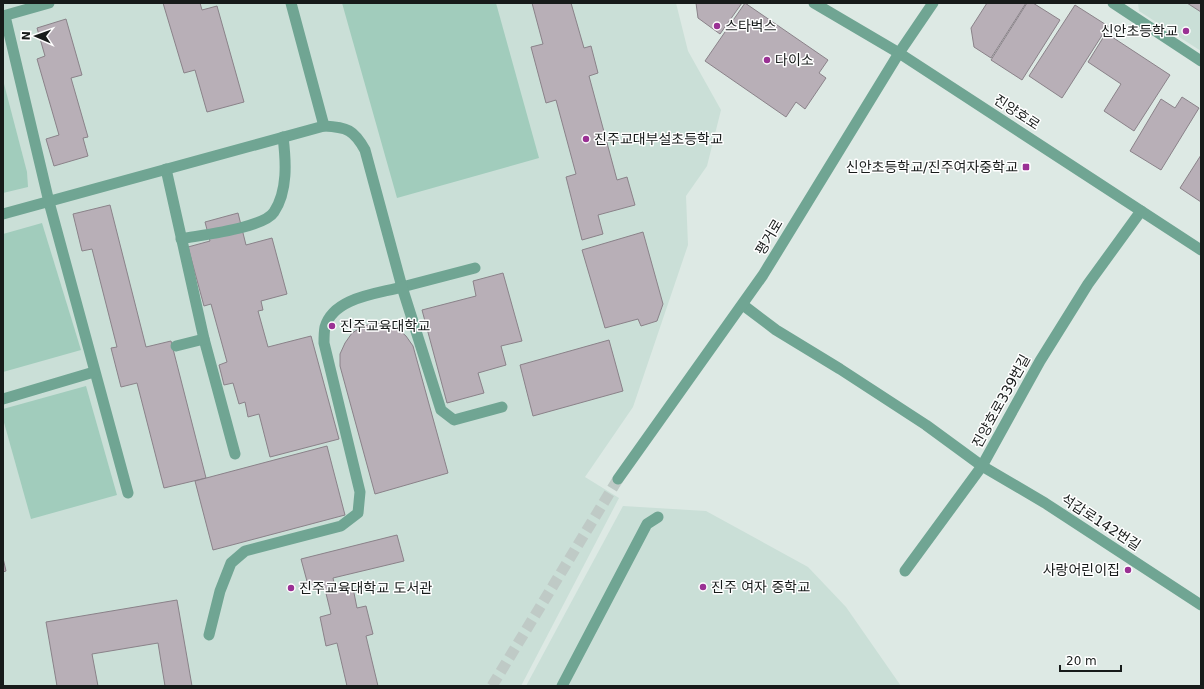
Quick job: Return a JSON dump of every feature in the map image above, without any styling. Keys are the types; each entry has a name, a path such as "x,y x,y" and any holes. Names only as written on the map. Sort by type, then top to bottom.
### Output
{"street":[{"path":"49,3 4,16 49,202 128,493"},
{"path":"291,3 324,126"},
{"name":"진양호로","path":"814,3 899,53 1201,250"},
{"name":"평거로","path":"618,479 743,305 899,53 934,3"},
{"path":"1113,3 1201,61"},
{"path":"3,214 324,126 340,126 357,136 365,150 402,287 441,410 454,420 502,407"},
{"path":"181,239 259,224 274,213 282,190 286,162 283,137"},
{"path":"166,169 204,339 235,454"},
{"name":"진양호로339번길","path":"743,305 776,330 840,368 926,425 982,466 1040,361 1088,284 1141,211"},
{"path":"208,635 220,590 231,563 245,551 341,526 358,513 360,492 324,343 325,327 331,316 340,307 351,301 475,268"},
{"path":"176,346 204,339"},
{"path":"3,398 94,372"},
{"path":"905,572 982,466"},
{"name":"석갑로142번길","path":"982,466 1045,503 1201,605"},
{"path":"562,686 643,530 647,524 658,517"}],"shaded area":[{"name":"진주교육대학교","path":"3,3 676,3 688,51 721,110 707,166 686,196 688,245 633,407 585,477 619,498 521,686 3,686"},
{"name":"신안초등학교","path":"1138,3 1201,3 1201,51 1139,11"},
{"name":"진주 여자 중학교","path":"623,506 706,511 808,567 846,607 901,686 526,686"}],"green space":[{"path":"342,3 496,3 539,158 397,198"},
{"path":"3,80 27,172 28,187 3,193"},
{"path":"42,223 81,350 3,372 3,234"},
{"path":"86,386 117,495 31,519 3,419 3,409"}],"building":[{"path":"163,3 200,3 202,10 217,6 244,102 207,112 195,70 184,73"},
{"name":"진주교대부설초등학교","path":"532,3 571,3 584,48 591,46 598,73 589,76 617,180 627,177 635,205 598,215 603,234 582,240 566,177 576,174 556,100 546,103 531,47 543,44"},
{"name":"스타벅스","path":"696,3 742,3 720,34 698,18"},
{"name":"다이소","path":"745,3 828,60 819,73 826,78 805,109 796,102 786,117 705,61"},
{"path":"987,3 1026,3 991,58 974,47 971,28"},
{"path":"1027,3 1033,3 1060,20 1022,80 991,60"},
{"path":"1187,3 1201,3 1201,12"},
{"path":"1075,5 1108,26 1062,98 1029,76"},
{"path":"66,19 82,75 71,78 88,137 83,138 88,156 54,166 46,139 59,135 37,59 45,56 37,28"},
{"path":"1106,33 1170,75 1134,131 1104,111 1121,84 1088,62"},
{"path":"1182,97 1199,108 1161,170 1130,151 1161,99 1175,108"},
{"path":"1201,155 1201,202 1180,188"},
{"path":"110,205 146,347 171,341 206,478 164,488 137,383 121,387 111,348 117,347 92,249 82,251 73,214"},
{"path":"238,213 246,245 272,238 287,294 261,301 263,310 258,311 268,347 311,336 339,439 270,457 259,414 248,417 245,402 239,404 233,383 224,385 219,365 227,362 211,304 204,306 188,247 210,241 205,222"},
{"path":"643,232 663,304 657,321 641,326 638,319 605,328 582,250"},
{"path":"503,273 522,341 501,346 506,365 478,373 484,393 447,403 422,310 476,296 473,281"},
{"path":"373,323 385,324 397,328 406,336 413,346 448,473 375,494 340,366 340,354 352,333"},
{"path":"609,340 623,391 533,416 520,365"},
{"path":"327,446 345,515 213,550 195,481"},
{"path":"397,535 404,561 333,578 336,592 353,588 357,608 366,606 373,634 366,636 378,686 347,686 337,643 326,646 320,617 331,614 323,581 308,585 301,559"},
{"path":"3,558 6,571 3,572"},
{"path":"177,600 192,686 165,686 158,643 92,654 98,686 57,686 46,622"}],"tunnel":[{"path":"492,686 618,479"}],"place":[{"name":"스타벅스","path":"717,26"},
{"name":"신안초등학교","path":"1186,31"},
{"name":"다이소","path":"767,60"},
{"name":"진주교대부설초등학교","path":"586,139"},
{"name":"신안초등학교/진주여자중학교","path":"1026,167"},
{"name":"진주교육대학교","path":"332,326"},
{"name":"사랑어린이집","path":"1128,570"},
{"name":"진주 여자 중학교","path":"703,587"},
{"name":"진주교육대학교 도서관","path":"291,588"}]}
